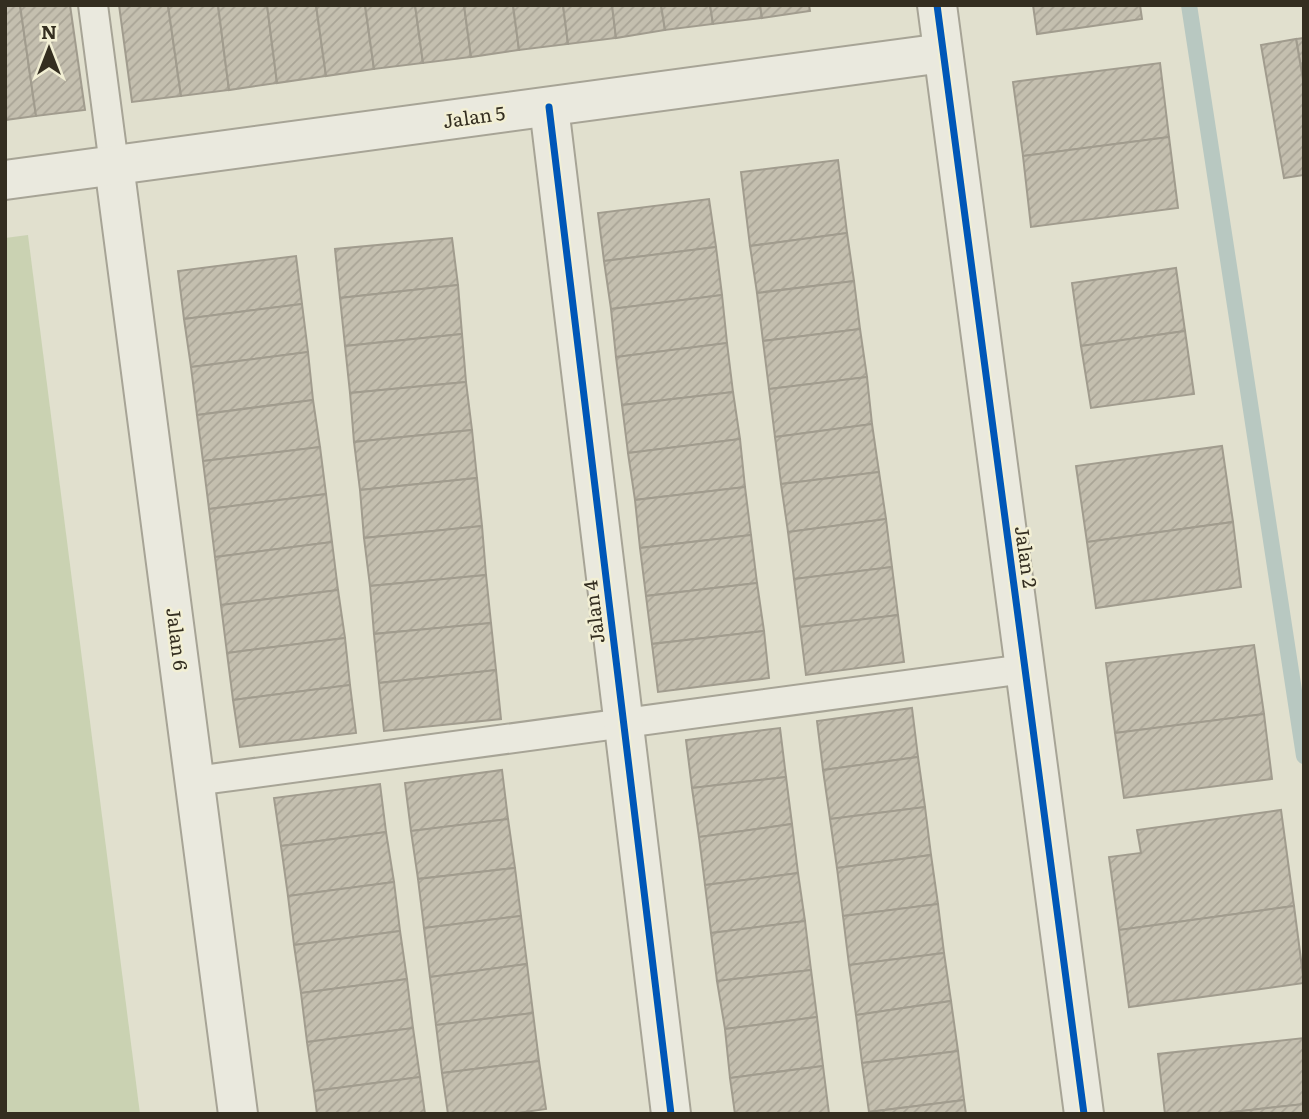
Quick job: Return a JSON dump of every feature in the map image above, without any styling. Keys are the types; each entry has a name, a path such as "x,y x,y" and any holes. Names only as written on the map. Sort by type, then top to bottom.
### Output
{"street":[{"name":"Jalan 2","path":"937,5 1084,1114"},
{"name":"Jalan 5","path":"5,180 943,53"},
{"name":"Jalan 4","path":"549,107 671,1114"},
{"name":"Jalan 6","path":"114,165 239,1114"}],"lane":[{"path":"93,5 114,165"},
{"path":"195,781 1025,670"}],"green space":[{"path":"28,235 140,1114 5,1114 5,238"}],"building":[{"path":"5,5 20,5 36,116 5,120"},
{"path":"20,5 70,5 85,110 36,116"},
{"path":"119,5 168,5 181,96 132,102"},
{"path":"168,5 218,5 229,90 181,96"},
{"path":"218,5 267,5 277,83 229,90"},
{"path":"267,5 316,5 326,76 277,83"},
{"path":"316,5 365,5 374,69 326,76"},
{"path":"365,5 415,5 423,63 374,69"},
{"path":"415,5 464,5 471,57 423,63"},
{"path":"464,5 513,5 519,50 471,57"},
{"path":"513,5 563,5 568,44 519,50"},
{"path":"563,5 612,5 616,38 568,44"},
{"path":"612,5 661,5 665,30 616,38"},
{"path":"661,5 710,5 713,24 665,30"},
{"path":"710,5 760,5 762,18 713,24"},
{"path":"760,5 809,5 810,11 762,18"},
{"path":"1033,5 1140,5 1142,19 1037,34"},
{"path":"1304,38 1304,85 1296,39"},
{"path":"1296,39 1304,85 1304,175 1284,178 1261,45"},
{"path":"1160,63 1169,137 1023,156 1013,82"},
{"path":"1169,137 1178,208 1031,227 1023,156"},
{"path":"838,160 847,233 750,246 741,172"},
{"path":"709,199 716,247 604,261 598,213"},
{"path":"847,233 854,281 757,293 750,246"},
{"path":"452,238 458,285 340,298 335,249"},
{"path":"716,247 722,295 611,309 604,261"},
{"path":"296,256 302,304 184,319 178,271"},
{"path":"1176,268 1185,331 1081,346 1072,283"},
{"path":"854,281 860,329 763,341 757,293"},
{"path":"458,285 462,334 345,346 340,298"},
{"path":"722,295 727,343 616,357 611,309"},
{"path":"302,304 308,352 191,367 184,319"},
{"path":"860,329 867,377 769,389 763,341"},
{"path":"1185,331 1194,394 1091,408 1081,346"},
{"path":"462,334 466,382 350,393 345,346"},
{"path":"727,343 733,392 622,405 616,357"},
{"path":"308,352 313,400 197,415 191,367"},
{"path":"867,377 872,424 775,437 769,389"},
{"path":"466,382 472,430 354,442 350,393"},
{"path":"733,392 740,439 628,453 622,405"},
{"path":"313,400 320,447 203,461 197,415"},
{"path":"872,424 879,472 781,484 775,437"},
{"path":"472,430 477,478 360,490 354,442"},
{"path":"740,439 745,487 635,500 628,453"},
{"path":"1222,446 1233,522 1087,542 1076,466"},
{"path":"320,447 326,494 209,509 203,461"},
{"path":"879,472 886,519 788,532 781,484"},
{"path":"477,478 482,526 364,538 360,490"},
{"path":"745,487 751,535 640,548 635,500"},
{"path":"326,494 332,542 215,557 209,509"},
{"path":"886,519 892,567 794,579 788,532"},
{"path":"1233,522 1241,587 1096,608 1087,542"},
{"path":"482,526 486,575 370,586 364,538"},
{"path":"751,535 757,583 646,596 640,548"},
{"path":"332,542 338,590 221,605 215,557"},
{"path":"892,567 898,615 800,627 794,579"},
{"path":"486,575 491,623 374,634 370,586"},
{"path":"757,583 764,631 652,644 646,596"},
{"path":"338,590 345,638 227,653 221,605"},
{"path":"898,615 904,662 806,675 800,627"},
{"path":"491,623 496,670 379,683 374,634"},
{"path":"764,631 769,678 658,692 652,644"},
{"path":"345,638 350,685 233,700 227,653"},
{"path":"1254,645 1264,714 1115,733 1106,663"},
{"path":"496,670 501,719 384,731 379,683"},
{"path":"350,685 356,733 240,747 233,700"},
{"path":"912,708 918,757 823,770 817,721"},
{"path":"1264,714 1272,779 1124,798 1115,733"},
{"path":"780,728 786,777 692,788 686,740"},
{"path":"918,757 925,807 830,819 823,770"},
{"path":"502,770 508,819 411,831 405,783"},
{"path":"786,777 792,824 699,837 692,788"},
{"path":"380,784 386,832 281,846 274,798"},
{"path":"925,807 931,855 837,868 830,819"},
{"path":"1281,810 1294,906 1119,930 1109,857 1141,853 1137,830"},
{"path":"508,819 515,868 418,879 411,831"},
{"path":"792,824 798,873 705,885 699,837"},
{"path":"386,832 394,882 288,896 281,846"},
{"path":"931,855 938,904 843,916 837,868"},
{"path":"515,868 521,916 424,928 418,879"},
{"path":"798,873 805,921 711,933 705,885"},
{"path":"394,882 400,931 294,945 288,896"},
{"path":"938,904 944,953 849,965 843,916"},
{"path":"1294,906 1304,983 1129,1007 1119,930"},
{"path":"521,916 527,964 430,977 424,928"},
{"path":"805,921 811,970 717,981 711,933"},
{"path":"400,931 407,979 301,993 294,945"},
{"path":"944,953 951,1001 856,1015 849,965"},
{"path":"527,964 533,1013 436,1025 430,977"},
{"path":"811,970 817,1017 725,1029 717,981"},
{"path":"407,979 413,1028 307,1042 301,993"},
{"path":"951,1001 958,1051 862,1063 856,1015"},
{"path":"533,1013 539,1061 442,1073 436,1025"},
{"path":"817,1017 823,1066 730,1078 725,1029"},
{"path":"413,1028 420,1077 314,1091 307,1042"},
{"path":"1304,1038 1304,1104 1215,1114 1165,1114 1158,1054"},
{"path":"958,1051 964,1100 869,1112 862,1063"},
{"path":"539,1061 546,1109 511,1114 448,1114 442,1073"},
{"path":"823,1066 829,1114 735,1114 730,1078"},
{"path":"420,1077 425,1114 317,1114 314,1091"},
{"path":"964,1100 966,1114 869,1114 869,1112"},
{"path":"1304,1104 1304,1114 1215,1114"}],"waterway":[{"path":"1189,5 1304,756"}],"cycle path":[{"path":"937,5 1084,1114"},
{"path":"549,107 671,1114"}]}
